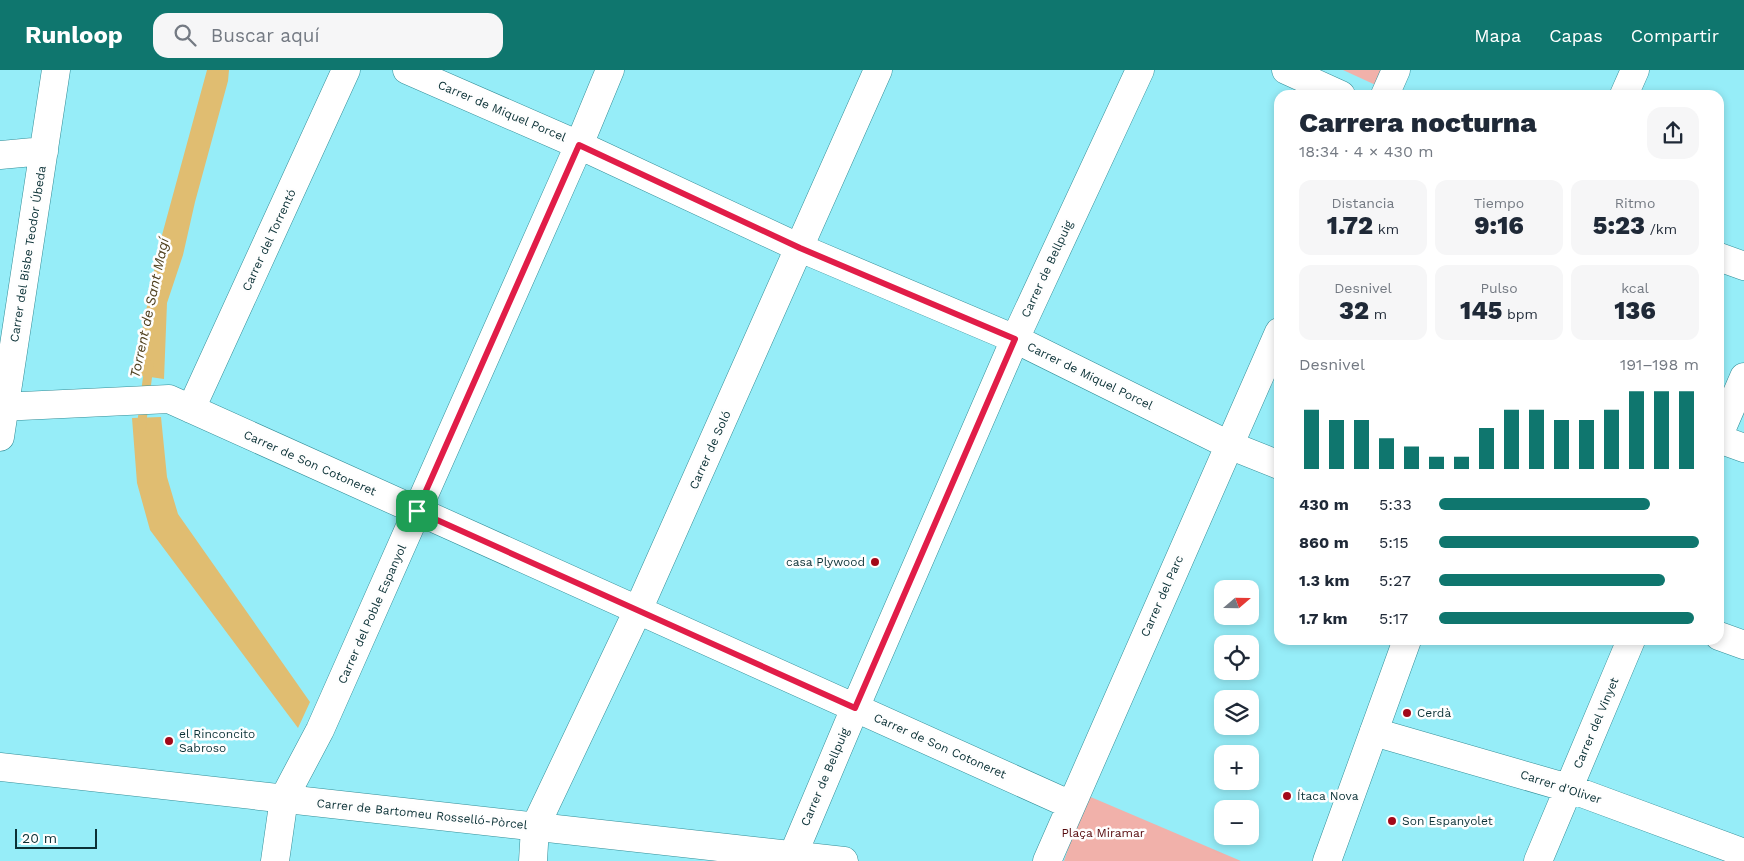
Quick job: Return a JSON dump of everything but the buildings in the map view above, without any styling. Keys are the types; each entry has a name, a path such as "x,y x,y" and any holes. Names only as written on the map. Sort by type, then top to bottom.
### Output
{"street":[{"name":"Carrer del Bisbe Teodor Úbeda","path":"0,437 2,407 56,70"},
{"name":"Carrer del Torrentó","path":"180,404 346,70"},
{"name":"Carrer de Miquel Porcel","path":"407,70 579,145 800,248 1015,339 1228,445 1274,463"},
{"name":"Carrer del Poble Espanyol","path":"275,861 284,798 320,730 579,145 610,70"},
{"name":"Carrer de Soló","path":"535,827 638,610 878,70"},
{"name":"Carrer de Bellpuig","path":"793,858 855,708 1015,339 1140,70"},
{"path":"1286,70 1331,90"},
{"path":"1387,90 1396,70"},
{"path":"1626,90 1635,70"},
{"path":"0,155 44,151"},
{"path":"1724,259 1744,266"},
{"name":"Carrer del Parc","path":"1047,861 1274,343"},
{"path":"1724,424 1744,377"},
{"name":"Carrer de Son Cotoneret","path":"2,407 121,401 180,404 1071,805"},
{"path":"1724,441 1744,448"},
{"path":"1724,638 1744,645"},
{"path":"1326,861 1405,645"},
{"name":"Carrer del Vinyet","path":"1538,861 1629,645"},
{"name":"Carrer d'Oliver","path":"1374,732 1568,788 1744,853"},
{"name":"Carrer de Bartomeu Rosselló-Pòrcel","path":"0,767 284,798 793,858 844,861"},
{"path":"533,861 535,827"}],"green space":[{"path":"1343,70 1387,70 1380,87"},
{"name":"Plaça Miramar","path":"1086,795 1241,861 1064,861"}],"water":[{"path":"207,70 229,70 228,81 195,202 183,255 167,303 164,379 136,375 141,336 159,246"},
{"path":"161,417 167,477 178,514 310,702 298,728 150,530 137,483 132,418"}],"waterway":[{"name":"Torrent de Sant Magí","path":"141,429 149,365"}],"place":[{"name":"casa Plywood","path":"875,562"},
{"name":"Cerdà","path":"1407,713"},
{"name":"el Rinconcito Sabroso","path":"169,741"},
{"name":"Ítaca Nova","path":"1287,796"},
{"name":"Son Espanyolet","path":"1392,821"}],"route":[{"path":"579,145 800,248 1015,339 855,708 417,511 579,145"}]}
